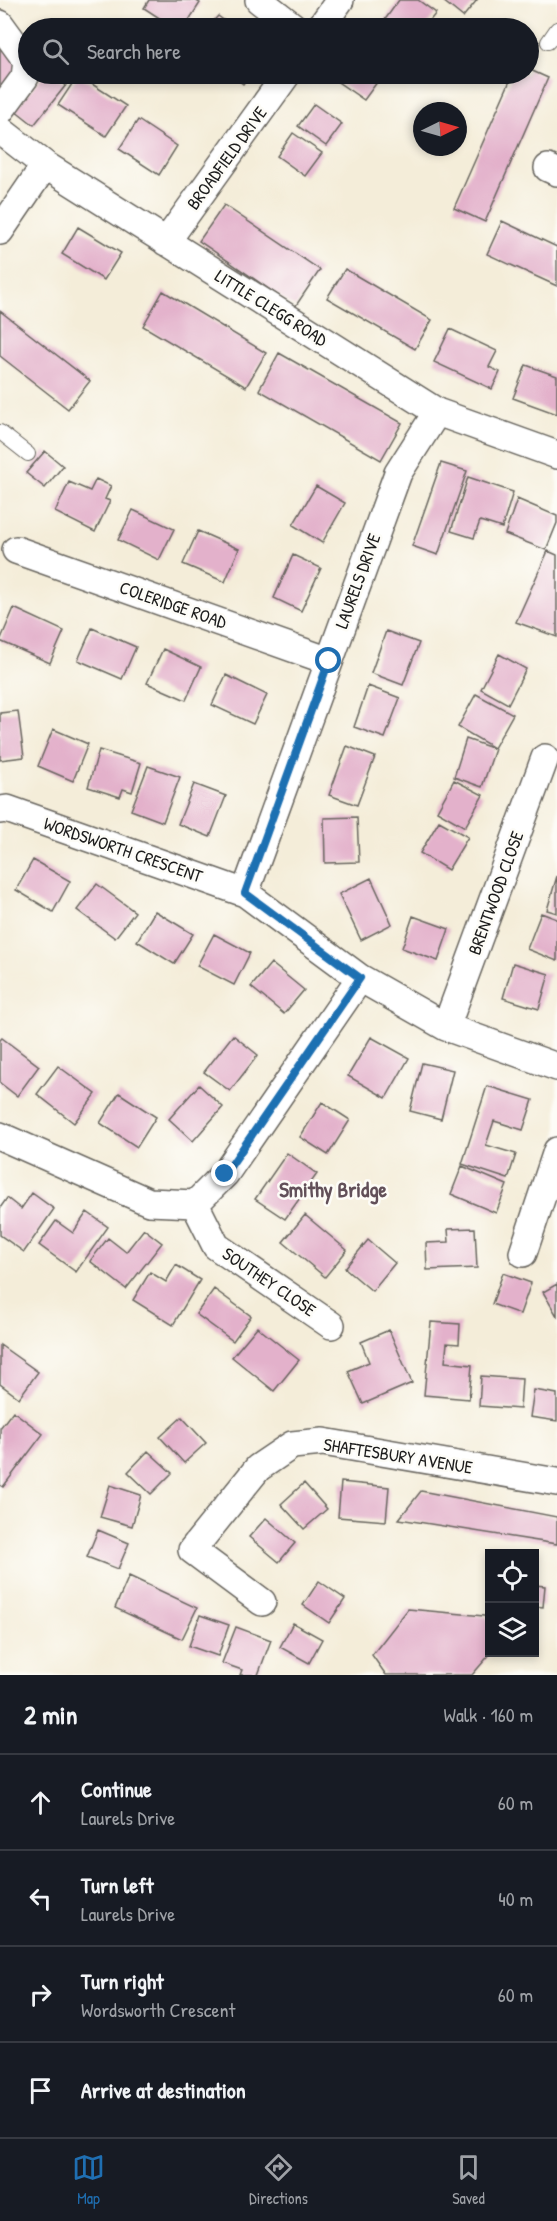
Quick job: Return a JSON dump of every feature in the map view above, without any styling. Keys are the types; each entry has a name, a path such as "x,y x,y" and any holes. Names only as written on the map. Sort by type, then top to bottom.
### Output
{"street":[{"path":"259,0 283,18"},
{"path":"327,18 340,0"},
{"path":"0,24 18,49"},
{"path":"0,111 20,84"},
{"name":"BROADFIELD DRIVE","path":"166,242 280,84"},
{"name":"LITTLE CLEGG ROAD","path":"0,130 45,165 437,412 557,455"},
{"path":"0,231 45,165"},
{"name":"LAURELS DRIVE","path":"245,893 398,473 437,412"},
{"name":"COLERIDGE ROAD","path":"16,550 329,661"},
{"name":"BRENTWOOD CLOSE","path":"446,1027 545,758"},
{"name":"WORDSWORTH CRESCENT","path":"0,810 7,809 245,893"},
{"path":"245,893 360,978 446,1027 557,1067"},
{"path":"0,1136 149,1202 195,1204 225,1174 360,978"},
{"path":"523,1252 557,1151"},
{"name":"SOUTHEY CLOSE","path":"195,1204 216,1246 331,1325"},
{"name":"SHAFTESBURY AVENUE","path":"262,1602 192,1550 258,1467 292,1445 323,1442 557,1482"}],"lane":[{"path":"548,42 557,29"},
{"path":"0,432 28,454"}],"building":[{"path":"149,0 195,0 200,3 190,18 159,18 144,8"},
{"path":"399,0 418,0 436,13 432,18 386,18"},
{"path":"442,0 477,0 463,17"},
{"path":"0,47 18,58 18,67 0,94"},
{"path":"539,74 548,78 485,222 454,208 509,84 539,84"},
{"path":"36,84 66,85 34,125 15,110"},
{"path":"72,84 92,84 126,106 106,136 58,105"},
{"path":"341,84 376,84 364,100"},
{"path":"314,104 342,124 326,146 298,126"},
{"path":"138,120 177,146 159,175 119,149"},
{"path":"293,133 322,153 305,176 277,156"},
{"path":"224,205 320,270 295,307 199,241"},
{"path":"502,221 557,247 557,286 487,254"},
{"path":"78,227 121,253 104,280 62,254"},
{"path":"345,269 432,320 415,349 327,298"},
{"path":"163,291 266,353 246,387 143,326"},
{"path":"0,311 90,381 68,409 0,356"},
{"path":"450,329 497,351 489,367 500,372 492,389 434,362"},
{"path":"279,353 402,423 381,460 259,390"},
{"path":"526,365 557,376 557,414 513,398"},
{"path":"45,451 63,466 45,488 26,473"},
{"path":"441,463 467,471 438,555 412,546"},
{"path":"468,477 513,492 502,528 480,521 474,538 451,531"},
{"path":"96,479 111,486 105,499 110,501 95,532 55,512 69,482 90,491"},
{"path":"316,486 345,503 322,543 293,525"},
{"path":"517,499 557,516 557,523 546,550 505,534"},
{"path":"133,510 174,529 159,560 118,540"},
{"path":"198,531 239,549 225,582 183,564"},
{"path":"548,551 557,555 557,637 516,622"},
{"path":"293,555 321,568 301,611 274,598"},
{"path":"14,608 64,631 50,663 0,641"},
{"path":"92,628 136,647 122,679 78,660"},
{"path":"386,631 419,643 403,685 371,673"},
{"path":"163,649 201,667 186,700 147,683"},
{"path":"499,654 526,669 508,704 481,689"},
{"path":"226,675 267,695 253,724 212,705"},
{"path":"368,686 400,698 385,738 354,727"},
{"path":"476,694 513,714 494,748 458,727"},
{"path":"18,711 24,757 0,760 0,713"},
{"path":"53,729 88,744 73,781 38,766"},
{"path":"466,739 495,749 482,787 454,777"},
{"path":"347,746 375,757 357,805 329,795"},
{"path":"99,750 141,763 132,792 123,789 120,797 88,787"},
{"path":"148,766 180,777 163,822 131,810"},
{"path":"454,780 483,795 465,827 437,811"},
{"path":"194,784 226,796 210,837 178,824"},
{"path":"357,817 359,862 325,863 324,818"},
{"path":"439,821 468,837 448,870 420,853"},
{"path":"33,860 70,881 53,912 16,890"},
{"path":"557,876 557,913 547,910"},
{"path":"371,878 392,924 361,940 339,894"},
{"path":"97,884 135,912 115,938 77,910"},
{"path":"155,911 193,934 174,964 137,941"},
{"path":"541,913 557,919 557,961 527,949"},
{"path":"413,916 449,929 438,961 402,948"},
{"path":"214,934 250,953 234,985 197,966"},
{"path":"271,963 304,990 284,1014 251,987"},
{"path":"513,963 549,974 539,1009 503,998"},
{"path":"233,1035 258,1055 230,1091 204,1072"},
{"path":"371,1037 409,1058 386,1098 348,1076"},
{"path":"2,1038 39,1066 17,1096 0,1083 0,1040"},
{"path":"422,1063 453,1070 441,1119 410,1111"},
{"path":"58,1066 96,1094 74,1123 37,1094"},
{"path":"199,1085 223,1107 193,1141 169,1119"},
{"path":"487,1086 533,1100 523,1130 494,1121 486,1145 516,1154 508,1179 462,1164"},
{"path":"119,1093 156,1117 137,1147 100,1123"},
{"path":"322,1102 350,1120 328,1155 300,1137"},
{"path":"287,1153 317,1174 285,1219 255,1199"},
{"path":"462,1166 507,1185 496,1213 451,1194"},
{"path":"32,1193 54,1209 24,1252 0,1235 0,1208 7,1198 21,1209"},
{"path":"87,1212 108,1227 76,1272 39,1245 56,1221 73,1233"},
{"path":"305,1215 347,1250 325,1277 283,1242"},
{"path":"475,1228 477,1268 427,1270 426,1243 449,1242 448,1229"},
{"path":"144,1229 162,1243 126,1289 90,1261 108,1238 126,1252"},
{"path":"368,1240 395,1263 372,1291 345,1268"},
{"path":"176,1265 200,1280 173,1325 133,1300 150,1272 166,1282"},
{"path":"503,1273 531,1283 520,1314 492,1304"},
{"path":"557,1284 557,1316 543,1292"},
{"path":"214,1289 251,1316 233,1341 196,1314"},
{"path":"431,1322 460,1324 459,1344 447,1343 445,1362 472,1365 469,1399 424,1395"},
{"path":"257,1327 299,1360 274,1391 232,1357"},
{"path":"389,1330 412,1383 363,1404 348,1371 369,1362 361,1342"},
{"path":"0,1345 38,1372 19,1398 0,1384"},
{"path":"481,1376 522,1379 520,1409 479,1406"},
{"path":"534,1390 557,1394 557,1421 530,1417"},
{"path":"13,1411 43,1434 3,1487 0,1485 0,1428"},
{"path":"182,1417 206,1443 184,1463 160,1437"},
{"path":"148,1451 172,1473 151,1494 128,1472"},
{"path":"341,1482 389,1487 386,1521 338,1517"},
{"path":"304,1483 327,1509 304,1529 281,1504"},
{"path":"110,1485 141,1495 132,1526 100,1517"},
{"path":"421,1491 557,1517 557,1544 399,1519"},
{"path":"266,1518 295,1543 279,1562 249,1537"},
{"path":"98,1530 129,1543 118,1569 87,1557"},
{"path":"129,1576 197,1608 182,1639 115,1608"},
{"path":"319,1581 345,1599 329,1623 303,1605"},
{"path":"539,1585 545,1586 543,1607 539,1607"},
{"path":"408,1609 485,1617 485,1657 488,1657 472,1675 386,1675 372,1655"},
{"path":"200,1615 229,1625 218,1656 189,1646"},
{"path":"293,1623 322,1639 309,1663 280,1647"},
{"path":"236,1627 271,1640 258,1675 240,1675 242,1670 222,1663"}],"district":[{"name":"Smithy Bridge","path":"333,1190"}],"route":[{"path":"225,1174 360,978 245,893 329,661"}]}
